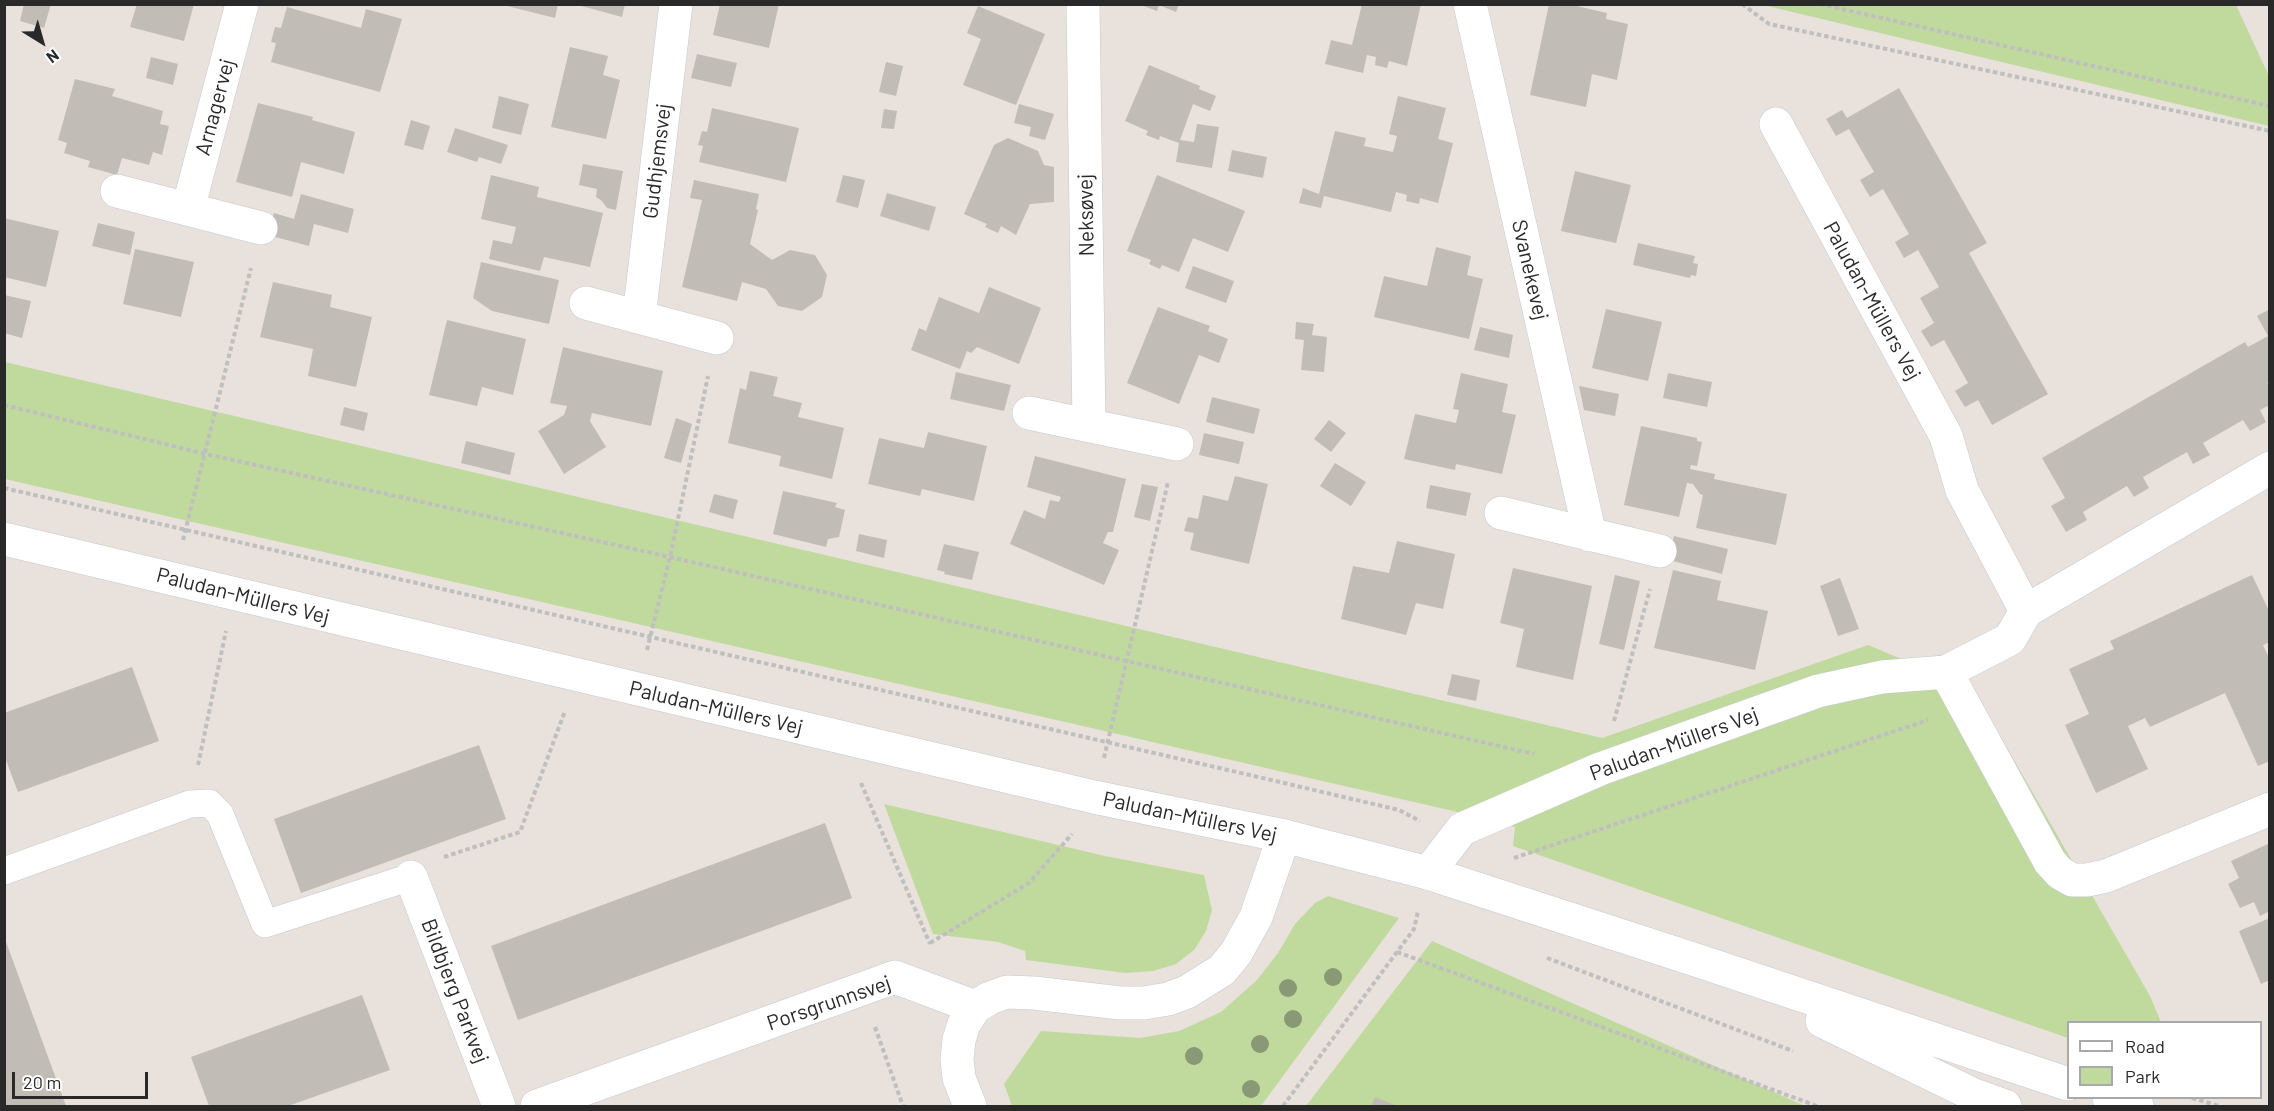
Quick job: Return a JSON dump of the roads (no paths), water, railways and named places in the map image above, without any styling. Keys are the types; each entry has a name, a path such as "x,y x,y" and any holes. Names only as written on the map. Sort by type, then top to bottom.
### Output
{"street":[{"name":"Arnagervej","path":"188,209 242,4"},
{"name":"Gudhjemsvej","path":"639,317 676,4"},
{"name":"Neksøvej","path":"1083,4 1089,425"},
{"name":"Svanekevej","path":"1470,4 1590,535"},
{"name":"Paludan-Müllers Vej","path":"1428,873 1462,829 1600,769 1818,691 1882,677 1946,672 2010,639 2025,611 1962,490 1946,436 1776,124"},
{"path":"117,191 261,228"},
{"path":"586,303 717,338"},
{"path":"1029,413 1177,444"},
{"path":"2025,611 2270,468"},
{"path":"1501,513 1660,551"},
{"name":"Paludan-Müllers Vej","path":"4,539 1094,797 1284,836 1428,873 2067,1084"},
{"path":"1946,672 2050,862 2060,873 2072,880 2106,876 2270,809"},
{"path":"970,1107 960,1078 957,1059 964,1024 975,1007 1007,992 1120,1003 1144,1003 1168,999 1187,992 1222,970 1236,952 1256,917 1284,836"},
{"name":"Bildbjerg Parkvej","path":"411,877 499,1107"},
{"name":"Paludan-Müllers Vej","path":"1699,961 1974,1095 2005,1107"},
{"name":"Porsgrunnsvej","path":"537,1107 895,977 975,1007"},
{"path":"2112,1099 2137,1107"}],"lane":[{"path":"4,871 190,804 209,803 220,814 265,924 411,877"}]}
